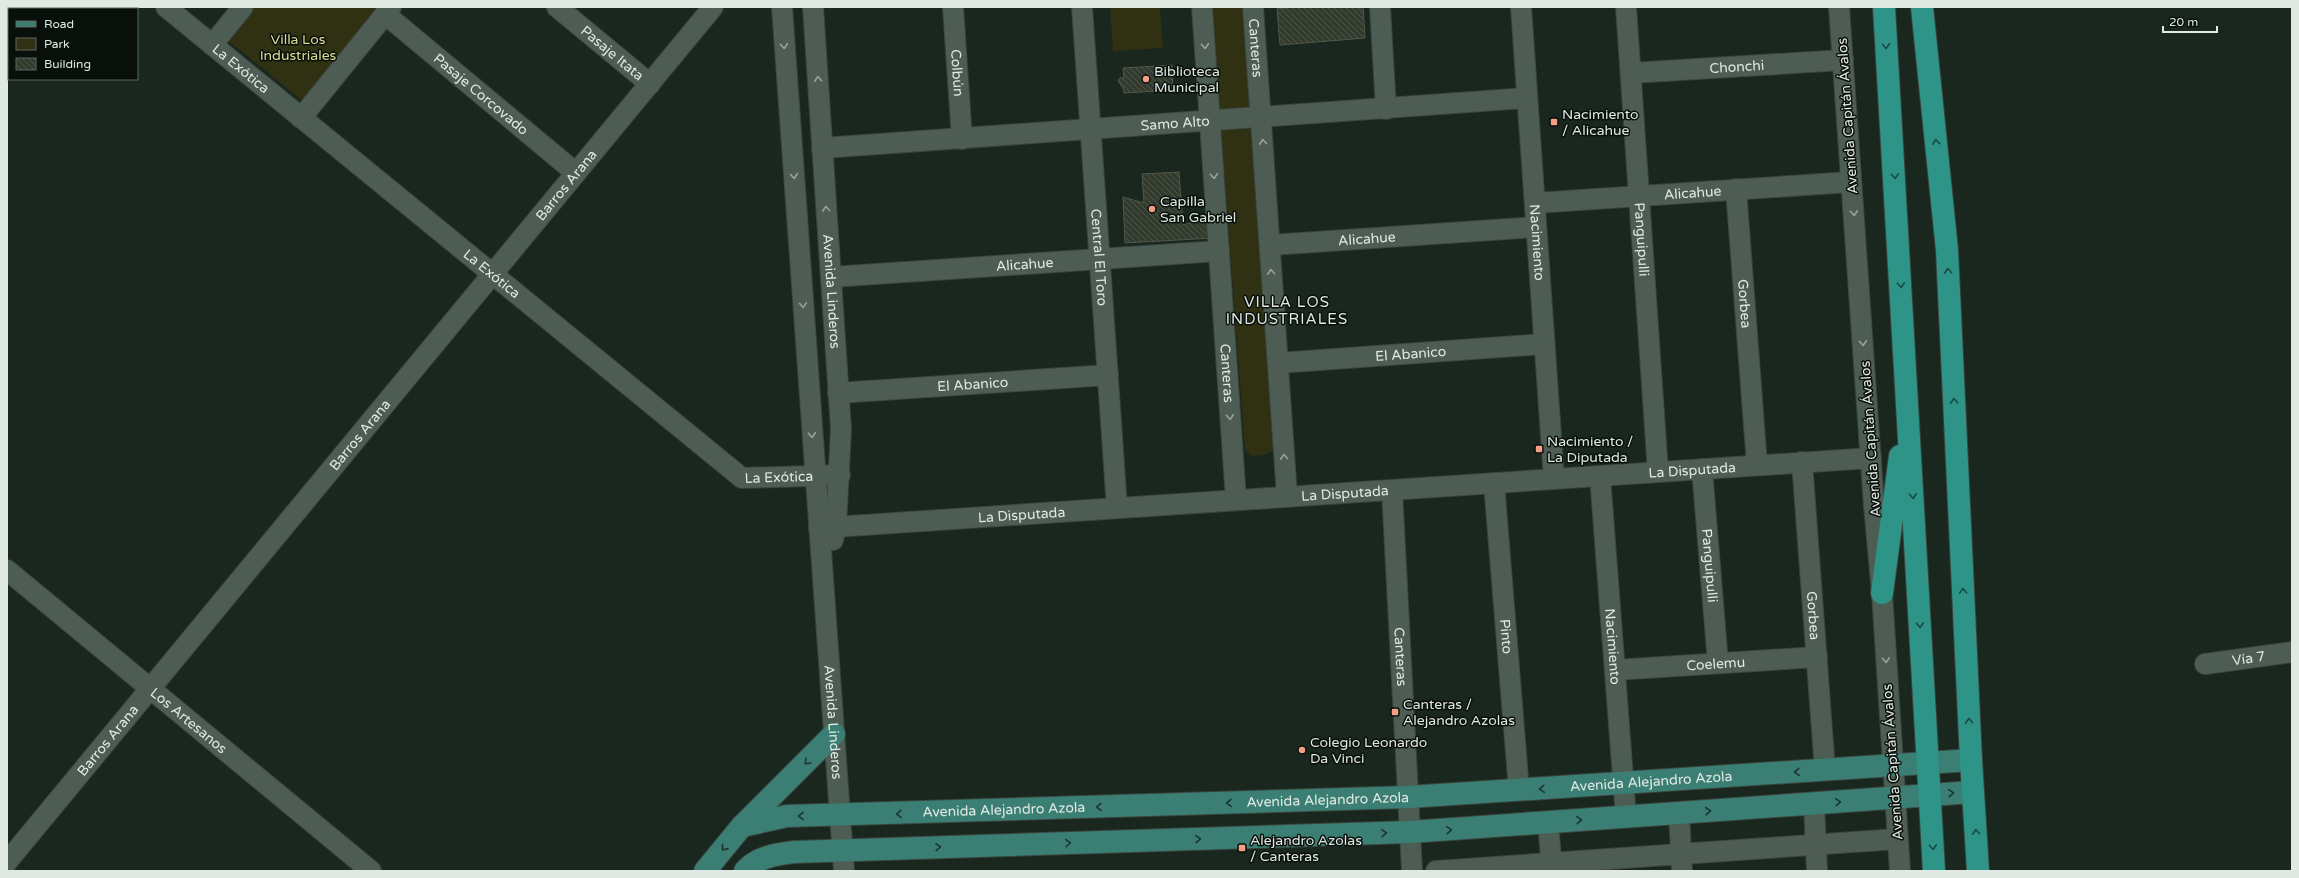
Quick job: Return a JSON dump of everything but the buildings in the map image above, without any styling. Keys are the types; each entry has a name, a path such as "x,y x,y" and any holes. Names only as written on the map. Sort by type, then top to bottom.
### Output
{"highway":[{"path":"1884,7 1934,871"},
{"path":"1922,7 1947,250 1971,760 1978,871"},
{"path":"1882,593 1907,401"}],"main road":[{"path":"705,871 742,826 834,734"},
{"name":"Avenida Alejandro Azola","path":"742,826 787,816 1408,797 1971,760"},
{"path":"745,871 752,863 778,854 843,861 1410,832 1973,792"}],"street":[{"name":"La Exótica","path":"166,7 742,478 840,476"},
{"path":"212,45 243,7"},
{"name":"Pasaje Itata","path":"557,7 650,84"},
{"name":"Barros Arana","path":"7,862 713,7"},
{"name":"Avenida Linderos","path":"782,7 815,476 828,527"},
{"name":"Avenida Linderos","path":"813,7 841,429 840,476 828,527 822,574 843,861"},
{"name":"Colbún","path":"953,7 962,139"},
{"name":"Central El Toro","path":"1082,7 1117,508"},
{"name":"Canteras","path":"1202,7 1236,500"},
{"name":"Canteras","path":"1253,7 1287,496"},
{"path":"1380,7 1386,109"},
{"name":"Nacimiento","path":"1521,7 1554,479"},
{"name":"Panguipulli","path":"1626,7 1658,472"},
{"name":"Avenida Capitán Ávalos","path":"1839,7 1882,593 1894,798 1900,871"},
{"path":"301,118 388,11"},
{"name":"Pasaje Corcovado","path":"388,11 576,173"},
{"name":"Chonchi","path":"1631,73 1843,60"},
{"name":"Samo Alto","path":"822,148 1527,98"},
{"name":"Alicahue","path":"1535,203 1851,182"},
{"name":"Gorbea","path":"1736,189 1757,465"},
{"name":"Alicahue","path":"1270,245 1536,227"},
{"name":"Alicahue","path":"831,277 1219,251"},
{"name":"El Abanico","path":"1278,362 1544,344"},
{"name":"El Abanico","path":"838,393 1108,375"},
{"name":"La Disputada","path":"828,527 1871,458"},
{"name":"Gorbea","path":"1802,462 1826,770"},
{"name":"Panguipulli","path":"1702,469 1718,663"},
{"name":"Nacimiento","path":"1600,476 1626,817"},
{"name":"Pinto","path":"1494,483 1519,790"},
{"name":"Canteras","path":"1392,490 1412,871"},
{"name":"Los Artesanos","path":"7,570 371,871"},
{"name":"Vía 7","path":"2205,664 2292,652"},
{"name":"Coelemu","path":"1615,670 1817,657"},
{"path":"1814,803 1817,871"},
{"path":"1679,813 1682,862"},
{"path":"1548,822 1551,867"},
{"path":"1436,871 1682,862 1815,845 1897,839"}],"green space":[{"name":"Villa Los Industriales","path":"252,7 382,7 304,102 226,39"},
{"path":"1110,7 1160,7 1163,48 1113,51"},
{"path":"1212,7 1245,7 1276,449 1264,455 1252,456 1245,450"}],"place":[{"name":"Biblioteca Municipal","path":"1146,79"},
{"name":"Nacimiento / Alicahue","path":"1554,122"},
{"name":"Capilla San Gabriel","path":"1152,209"},
{"name":"Nacimiento / La Diputada","path":"1539,449"},
{"name":"Canteras / Alejandro Azolas","path":"1395,712"},
{"name":"Colegio Leonardo Da Vinci","path":"1302,750"},
{"name":"Alejandro Azolas / Canteras","path":"1242,848"}],"district":[{"name":"VILLA LOS INDUSTRIALES","path":"1287,310"}]}
